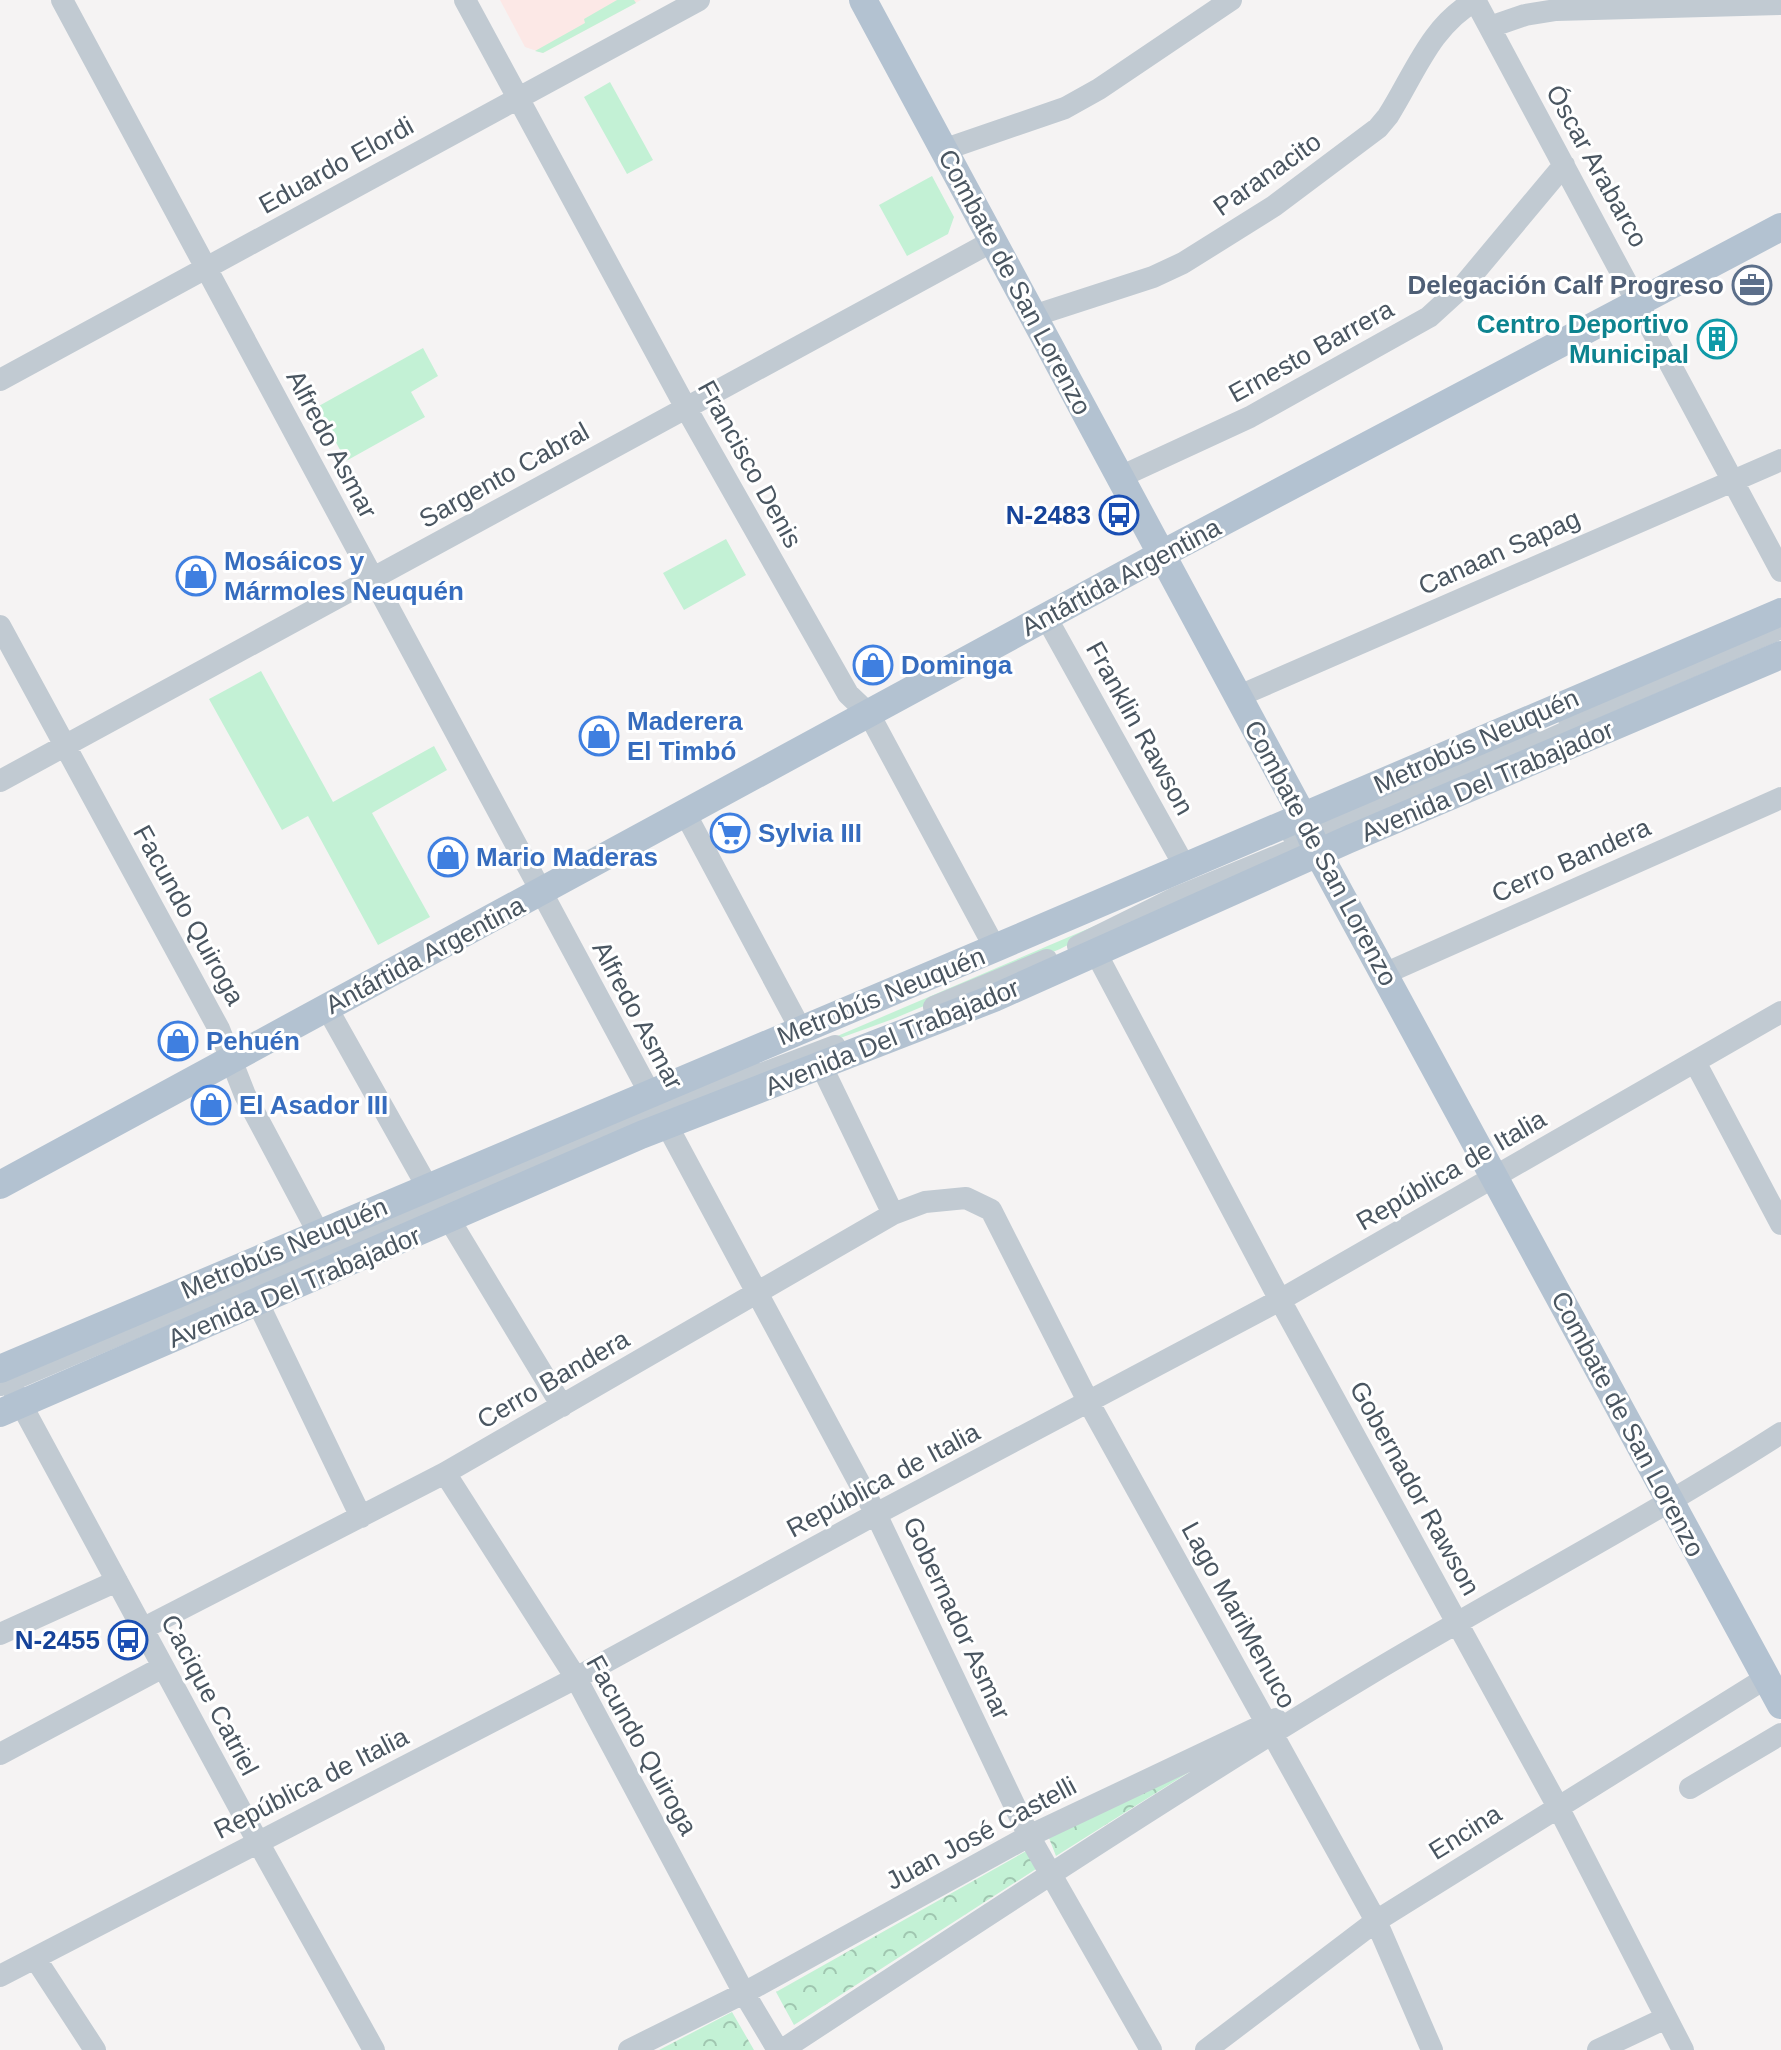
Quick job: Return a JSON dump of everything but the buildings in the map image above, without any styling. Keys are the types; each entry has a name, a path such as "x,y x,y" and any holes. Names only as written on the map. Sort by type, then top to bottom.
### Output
{"main road":[{"name":"Combate de San Lorenzo","path":"863,0 1239,696 1384,974 1781,1705"},
{"name":"Antártida Argentina","path":"0,1185 1162,554 1781,227"},
{"name":"Avenida Del Trabajador","path":"4,1390 319,1234 428,1188 658,1111 821,1065 994,998 1096,953 1311,835 1781,612"},
{"name":"Avenida Del Trabajador","path":"4,1390 258,1303 449,1219 658,1111 801,1030 1185,867 1311,835 1781,655"}],"street":[{"name":"Alfredo Asmar","path":"62,0 658,1111"},
{"name":"Francisco Denis","path":"465,0 686,408 848,694 869,714 995,948"},
{"name":"Eduardo Elordi","path":"0,380 699,0"},
{"path":"943,150 1065,108 1099,89 1231,0"},
{"name":"Óscar Arabarco","path":"1475,0 1781,571"},
{"name":"Paranacito","path":"1033,316 1168,271 1274,206 1378,128 1442,26 1475,0"},
{"path":"1490,27 1525,15 1556,10 1781,4"},
{"name":"Ernesto Barrera","path":"1120,477 1230,427 1429,317 1463,286 1564,165"},
{"name":"Sargento Cabral","path":"0,781 993,241"},
{"name":"Canaan Sapag","path":"1239,696 1781,460"},
{"name":"Franklin Rawson","path":"1046,617 1185,867"},
{"name":"Facundo Quiroga","path":"0,626 219,1029 245,1095 319,1234"},
{"name":"Metrobús Neuquén","path":"4,1390 658,1111 887,1027 1050,959 1162,903 1311,835 1781,628"},
{"name":"Metrobús Neuquén","path":"1311,835 1781,641"},
{"path":"1453,757 1456,764 1327,820 1322,817 1324,812 1453,757"},
{"name":"Cerro Bandera","path":"1384,974 1781,798"},
{"path":"685,813 801,1030"},
{"path":"1296,855 1294,860 1156,921 1152,914 1162,909 1282,856 1296,855"},
{"name":"Gobernador Rawson","path":"1096,953 1280,1300 1558,1807 1683,2050"},
{"path":"327,1008 428,1188"},
{"name":"República de Italia","path":"0,1976 576,1678 876,1514 1280,1300 1781,1012"},
{"path":"1695,1062 1781,1224"},
{"path":"821,1065 893,1214"},
{"name":"Gobernador Asmar","path":"658,1111 876,1514 1029,1836 1151,2050"},
{"name":"Cerro Bandera","path":"142,1629 445,1473 893,1214 925,1202 966,1198 991,1210"},
{"name":"Lago MariMenuco","path":"991,1210 1089,1403 1376,1921 1432,2050"},
{"path":"449,1219 562,1406"},
{"path":"258,1303 361,1517"},
{"name":"Cacique Catriel","path":"4,1390 117,1581 374,2050"},
{"name":"Juan José Castelli","path":"629,2050 744,1993 1029,1836 1270,1729 1670,1501 1781,1433"},
{"name":"Facundo Quiroga","path":"445,1473 576,1678 744,1993 780,2050"},
{"path":"0,1634 117,1581"},
{"path":"0,1754 163,1667"},
{"name":"Encina","path":"1206,2050 1376,1921 1766,1678"},
{"name":"Juan José Castelli","path":"780,2050 1270,1729"},
{"path":"1690,1788 1781,1734"},
{"path":"35,1958 95,2050"},
{"path":"1598,2050 1666,2018"}],"shaded area":[{"path":"500,0 641,0 543,53 525,47"}],"green space":[{"path":"617,0 634,0 636,3 543,53 535,51 585,23 584,19"},
{"path":"610,82 653,160 627,174 584,97"},
{"path":"932,176 954,217 948,234 907,256 879,205"},
{"path":"423,348 438,376 411,392 425,417 346,461 317,407"},
{"path":"726,539 746,575 684,610 663,573"},
{"path":"261,671 333,802 434,746 447,770 372,813 430,917 378,945 308,816 282,830 209,699"},
{"path":"1160,898 1060,949 893,1019 793,1055"},
{"path":"1213,1757 1056,1856 1049,1838"},
{"path":"1028,1850 1036,1869 794,2025 776,1992"},
{"path":"732,2012 754,2050 659,2050"}],"place":[{"name":"Delegación Calf Progreso","path":"1752,285"},
{"name":"Centro Deportivo Municipal","path":"1717,339"},
{"name":"N-2483","path":"1119,515"},
{"name":"Mosáicos y Mármoles Neuquén","path":"196,576"},
{"name":"Dominga","path":"873,665"},
{"name":"Maderera El Timbó","path":"599,736"},
{"name":"Sylvia III","path":"730,833"},
{"name":"Mario Maderas","path":"448,857"},
{"name":"Pehuén","path":"178,1041"},
{"name":"El Asador III","path":"211,1105"},
{"name":"N-2455","path":"128,1640"}]}
